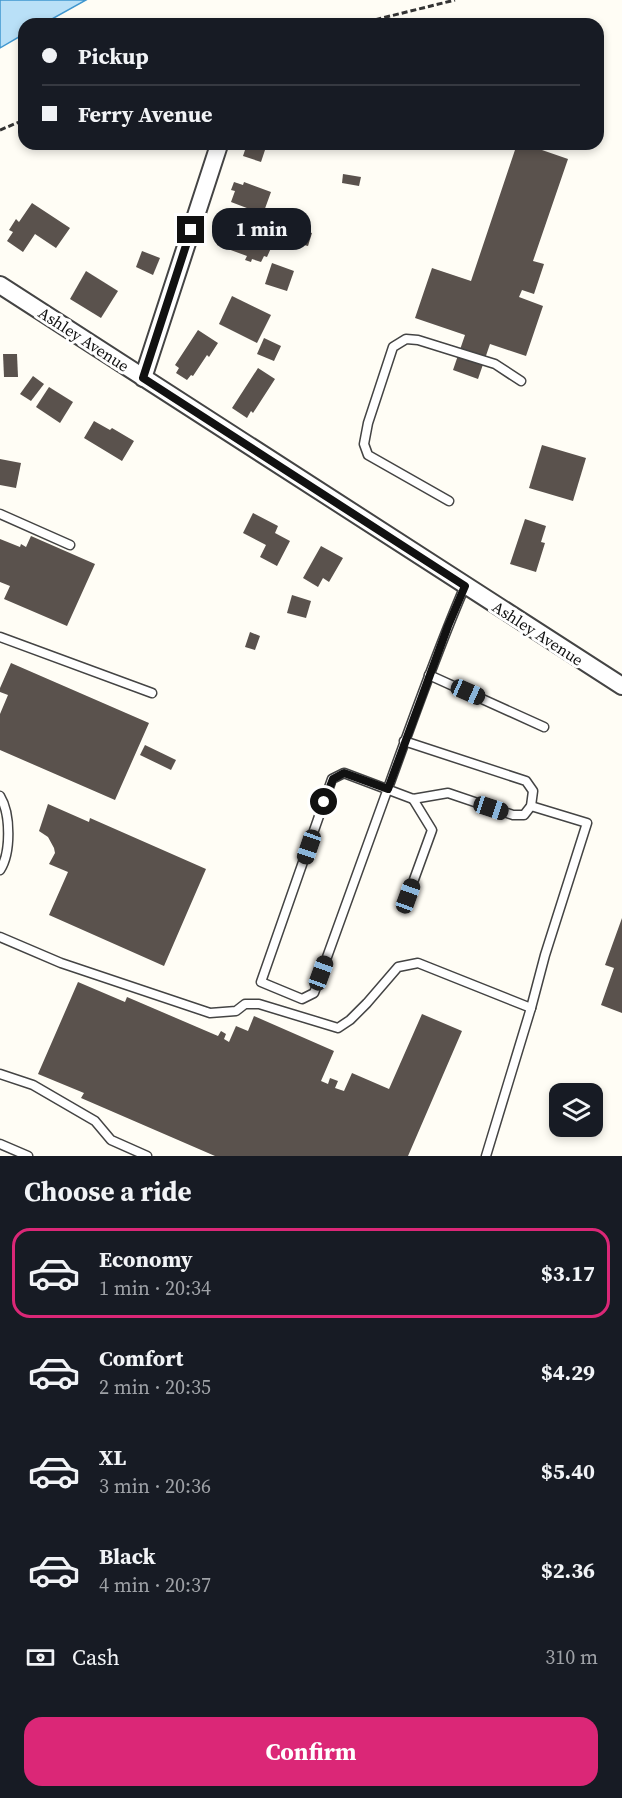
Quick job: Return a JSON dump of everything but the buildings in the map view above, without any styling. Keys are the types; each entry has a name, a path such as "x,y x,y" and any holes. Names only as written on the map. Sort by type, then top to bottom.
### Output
{"street":[{"path":"143,378 217,150"},
{"name":"Ashley Avenue","path":"0,285 622,687"}],"lane":[{"path":"449,501 368,455 364,444 368,423 393,347 406,339 418,340 495,364 521,381"},
{"path":"0,514 70,545"},
{"path":"404,741 526,781 533,791 531,806 524,815 513,815 448,793 412,799 388,789 344,773 333,779 261,982 302,999 314,993 388,789 404,741 465,586"},
{"path":"0,637 152,693"},
{"path":"429,675 544,727"},
{"path":"0,796 6,811 8,830 6,855 0,870"},
{"path":"408,896 432,830 412,799"},
{"path":"486,1156 545,955 587,823 531,806"},
{"path":"0,937 61,963 210,1013 236,1011 245,1004 259,1004 338,1028 367,1003 398,968 418,963 531,1008"},
{"path":"0,1074 33,1085 95,1121 111,1140 147,1156"},
{"path":"0,1144 28,1156"}],"path":[{"path":"382,18 455,0"},
{"path":"0,130 18,122"}],"water":[{"path":"0,0 86,0 54,18 18,18 18,38 0,48"}],"route":[{"path":"191,230 143,378 465,586 406,736 388,789 344,773 333,779 324,802"}]}
